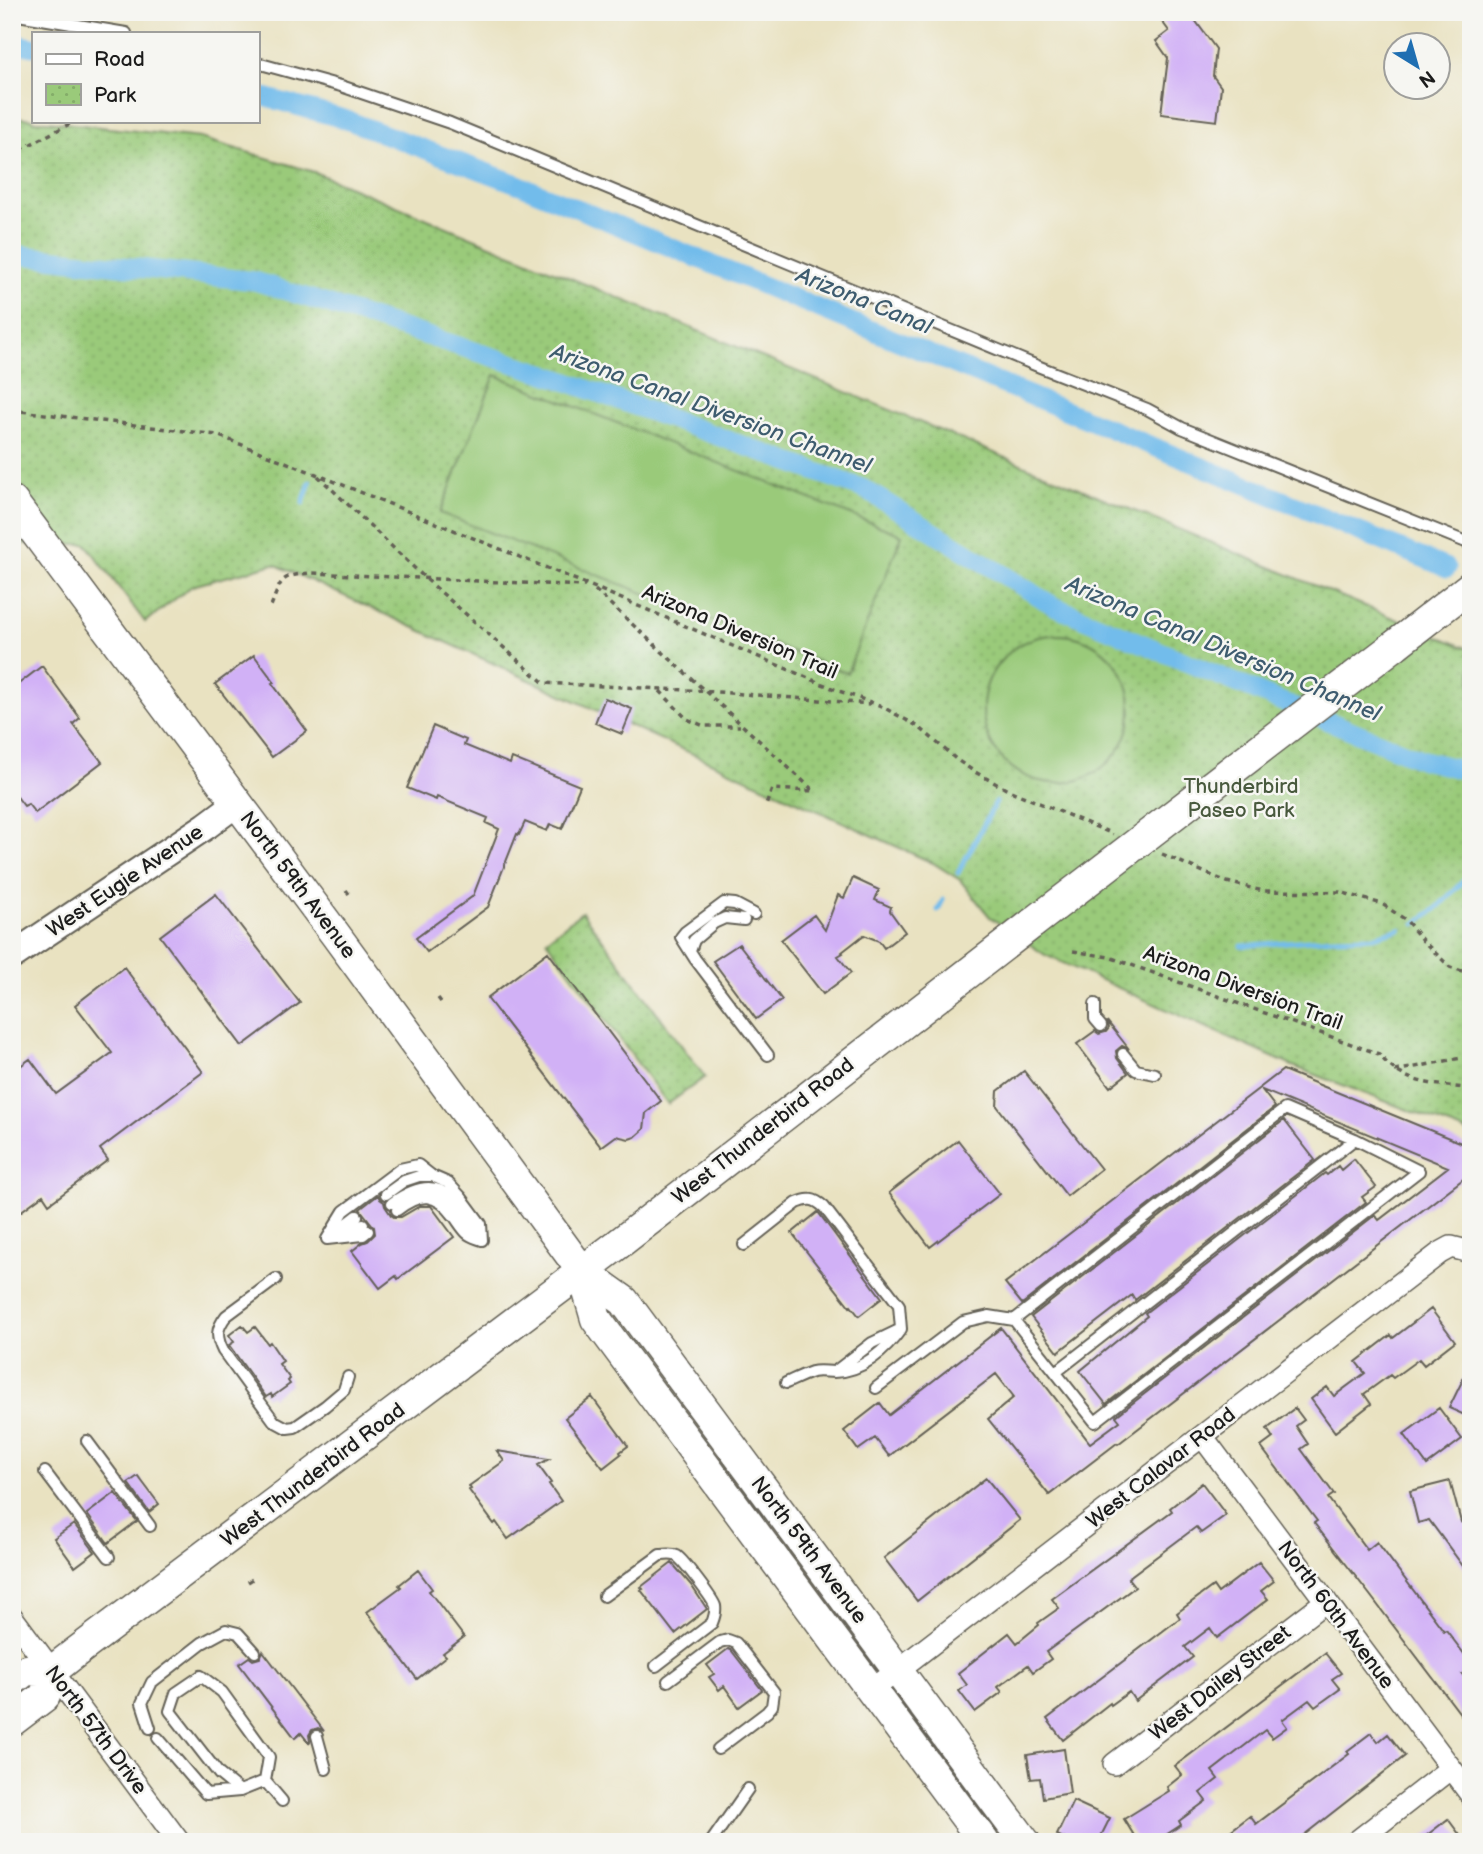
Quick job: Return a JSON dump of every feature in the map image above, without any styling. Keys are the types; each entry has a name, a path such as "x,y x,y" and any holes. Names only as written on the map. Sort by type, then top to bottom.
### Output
{"main road":[{"name":"North 59th Avenue","path":"12,501 582,1271 624,1301 1026,1842"},
{"name":"West Thunderbird Road","path":"12,1721 45,1696 52,1671 582,1271 1456,598"},
{"name":"North 59th Avenue","path":"582,1271 596,1319 984,1842"},
{"path":"715,1479 734,1476 765,1512 792,1527"},
{"name":"West Thunderbird Road","path":"12,1681 26,1670 52,1671"}],"street":[{"name":"West Eugie Avenue","path":"12,956 237,803"},
{"name":"West Calavar Road","path":"872,1690 1440,1253 1461,1249"},
{"name":"North 60th Avenue","path":"1202,1436 1471,1795"},
{"name":"West Dailey Street","path":"1114,1764 1326,1601"},
{"name":"North 57th Drive","path":"12,1618 179,1842"},
{"path":"1356,1842 1451,1768"}],"lane":[{"path":"12,14 120,32"},
{"path":"259,64 341,86 450,123 1147,409 1182,428 1471,544"},
{"path":"749,917 725,918 714,923 694,940 690,951 768,1055"},
{"path":"1095,1004 1096,1019 1101,1026"},
{"path":"1123,1054 1136,1070 1155,1074"},
{"path":"876,1388 963,1322 989,1316 1014,1320 1095,1422 1419,1171 1355,1139 1285,1110 1014,1320"},
{"path":"1056,1372 1355,1139"},
{"path":"327,1239 344,1211 400,1169 418,1165 448,1184 461,1197 481,1224 482,1240 469,1236 446,1207 431,1197 406,1203 392,1202 404,1181 419,1176 432,1176"},
{"path":"744,1245 797,1203 815,1199 899,1305 901,1329 890,1344 870,1360 852,1369 835,1372 814,1371 786,1383"},
{"path":"362,1224 363,1235 327,1239 362,1224"},
{"path":"276,1279 226,1317 217,1334 223,1351 274,1421 287,1428 295,1427 344,1390 348,1377"},
{"path":"87,1441 150,1526"},
{"path":"45,1472 109,1558"},
{"path":"604,1596 660,1555 670,1554 679,1557 707,1592 715,1605 712,1623 656,1666"},
{"path":"150,1728 142,1703 152,1682 202,1643 226,1630 238,1633 255,1652"},
{"path":"668,1681 720,1642 728,1640 737,1643 774,1692 772,1706 767,1712 718,1749"},
{"path":"185,1657 201,1676 222,1692 269,1757 265,1781 282,1801"},
{"path":"201,1676 176,1693 170,1711 219,1774 240,1791"},
{"path":"317,1736 326,1769"},
{"path":"158,1738 206,1794 240,1791 265,1781"},
{"path":"711,1842 748,1788"}],"path":[{"path":"12,154 73,122"},
{"name":"Arizona Diversion Trail","path":"12,410 217,435 878,705 919,727 957,760 1006,789 1117,835"},
{"name":"Arizona Diversion Trail","path":"316,474 426,579 544,683 705,691 878,705"},
{"name":"Arizona Diversion Trail","path":"271,606 280,582 289,575 311,573 591,586 814,791 772,789 765,808"},
{"path":"659,690 687,719 704,726 742,726"},
{"path":"1154,851 1227,882 1263,891 1340,892 1381,904 1406,920 1450,967 1471,974"},
{"name":"Arizona Diversion Trail","path":"1073,951 1110,957 1379,1054 1388,1066 1406,1079 1471,1089"},
{"path":"438,998 444,1006"},
{"path":"1395,1071 1471,1056"},
{"path":"248,1582 254,1578"}],"green space":[{"name":"Thunderbird Paseo Park","path":"12,117 32,119 32,122 55,122 200,138 314,172 1471,650 1471,1134 1290,1065 1045,955 990,917 960,880 933,863 274,564 192,586 145,622 86,544 12,544"},
{"path":"495,375 902,535 847,673 440,513"},
{"path":"1057,635 1085,641 1098,647 1109,657 1119,668 1125,681 1131,709 1125,737 1119,750 1109,761 1098,771 1085,777 1057,783 1029,777 1016,771 1005,761 995,750 989,737 983,709 989,681 995,668 1005,657 1016,647 1029,641"},
{"path":"582,912 705,1077 668,1104 546,940"}],"building":[{"path":"1155,12 1189,12 1216,49 1213,76 1221,87 1217,121 1161,114 1168,58 1156,41 1169,31"},
{"path":"254,655 307,731 272,757 215,684"},
{"path":"42,666 80,718 73,724 102,762 35,813 28,804 24,806 12,790 12,689"},
{"path":"605,698 632,709 622,734 595,723"},
{"path":"433,726 466,740 464,745 510,764 512,758 580,786 562,829 550,824 547,831 525,822 519,835 517,834 488,907 427,952 416,938 473,896 499,829 486,823 488,818 407,788"},
{"path":"853,878 879,890 875,900 891,907 890,911 905,932 884,948 879,941 864,935 838,956 851,973 823,994 781,940 814,915 825,930 838,895 844,898"},
{"path":"216,894 300,1003 242,1046 160,936"},
{"path":"739,944 782,1000 756,1019 713,961"},
{"path":"548,952 661,1101 646,1113 644,1129 635,1137 629,1139 616,1136 601,1147 487,998"},
{"path":"124,967 203,1072 100,1149 108,1160 49,1204 43,1195 12,1218 12,1072 30,1059 56,1094 112,1053 75,1005"},
{"path":"1107,1021 1129,1049 1122,1046 1116,1051 1117,1058 1128,1073 1110,1087 1077,1044 1095,1031 1099,1034 1106,1032 1109,1028"},
{"path":"1283,1070 1471,1147 1471,1173 1049,1495 988,1419 1014,1397 996,1374 889,1456 875,1438 858,1450 844,1431 880,1403 889,1415 1001,1328 1090,1443 1120,1421 1116,1416 1375,1215 1379,1220 1448,1167 1262,1090 1275,1107 1022,1304 1005,1283"},
{"path":"1024,1071 1101,1169 1067,1196 997,1106 998,1091"},
{"path":"1284,1120 1315,1160 1135,1300 1132,1295 1058,1352 1031,1317"},
{"path":"958,1140 1000,1194 930,1247 889,1193"},
{"path":"1354,1159 1376,1187 1362,1197 1366,1202 1106,1404 1080,1371 1147,1316 1145,1313 1325,1173 1327,1175 1338,1166 1341,1170"},
{"path":"378,1195 394,1217 401,1217 420,1206 431,1206 454,1237 398,1279 396,1276 380,1288 352,1251 375,1234 374,1227 360,1209"},
{"path":"818,1212 882,1298 859,1316 792,1233"},
{"path":"1431,1309 1455,1341 1424,1365 1419,1359 1364,1394 1371,1404 1335,1432 1311,1399 1327,1387 1334,1396 1365,1373 1356,1362"},
{"path":"242,1325 248,1332 255,1327 283,1361 279,1364 290,1379 290,1384 272,1397 271,1394 266,1397 229,1345 234,1342 229,1335"},
{"path":"1471,1363 1471,1418 1449,1408"},
{"path":"592,1397 628,1446 603,1468 565,1418"},
{"path":"1295,1408 1304,1420 1296,1426 1308,1444 1301,1449 1334,1494 1328,1498 1367,1550 1377,1542 1471,1663 1471,1668 1462,1674 1471,1686 1471,1728 1314,1523 1317,1521 1261,1447 1273,1438 1267,1429"},
{"path":"1439,1408 1462,1439 1427,1465 1404,1434"},
{"path":"497,1451 549,1459 538,1465 561,1501 508,1539 469,1490 469,1486 504,1461"},
{"path":"138,1476 159,1504 149,1512 128,1483"},
{"path":"986,1478 1020,1520 917,1601 884,1558"},
{"path":"1450,1481 1461,1522 1471,1515 1471,1577 1429,1520 1418,1523 1410,1491"},
{"path":"1202,1483 1226,1515 1201,1533 1196,1527 1128,1578 1135,1587 1046,1652 1051,1659 1033,1672 1028,1665 998,1687 1002,1692 975,1712 959,1691 967,1685 958,1673 1009,1633 1017,1643 1059,1608 1052,1599 1172,1511 1170,1508"},
{"path":"115,1493 137,1521 108,1543 87,1514"},
{"path":"74,1524 95,1552 75,1567 54,1538"},
{"path":"1259,1562 1274,1581 1261,1591 1268,1599 1217,1638 1210,1628 1185,1647 1193,1657 1135,1701 1129,1692 1111,1705 1110,1703 1063,1740 1047,1719 1180,1618 1177,1613 1213,1586 1218,1593"},
{"path":"672,1563 707,1609 675,1634 641,1590 641,1587"},
{"path":"418,1570 432,1589 429,1591 464,1637 443,1653 446,1656 417,1679 367,1612 401,1587 399,1585"},
{"path":"728,1649 762,1690 739,1707 724,1686 719,1690 709,1677 714,1674 707,1665"},
{"path":"263,1651 324,1731 318,1728 312,1730 309,1743 301,1733 295,1738 239,1664 249,1657 253,1660 260,1658"},
{"path":"1325,1653 1341,1673 1332,1679 1340,1689 1315,1707 1309,1700 1282,1720 1287,1727 1272,1738 1265,1730 1212,1771 1218,1779 1200,1793 1206,1801 1179,1821 1181,1825 1155,1842 1138,1842 1124,1819 1169,1791 1167,1787 1182,1775 1175,1766"},
{"path":"1371,1733 1378,1742 1388,1734 1405,1756 1295,1842 1237,1842 1229,1832 1250,1816 1256,1824 1349,1754 1347,1751"},
{"path":"1064,1749 1070,1793 1043,1798 1040,1778 1031,1779 1027,1755"},
{"path":"1073,1801 1110,1818 1098,1842 1071,1842 1057,1835"},
{"path":"1448,1819 1465,1842 1418,1842"}],"waterway":[{"name":"Arizona Canal","path":"12,43 32,47"},
{"name":"Arizona Canal","path":"259,96 344,119 520,185 1447,568"},
{"name":"Arizona Canal Diversion Channel","path":"12,254 255,281 543,373 864,489 1054,606 1423,760 1471,772"},
{"path":"303,503 310,482"},
{"path":"958,873 996,802"},
{"path":"1415,924 1437,908 1471,873"},
{"path":"938,910 943,900"},
{"path":"1241,946 1373,937 1400,929"}]}
